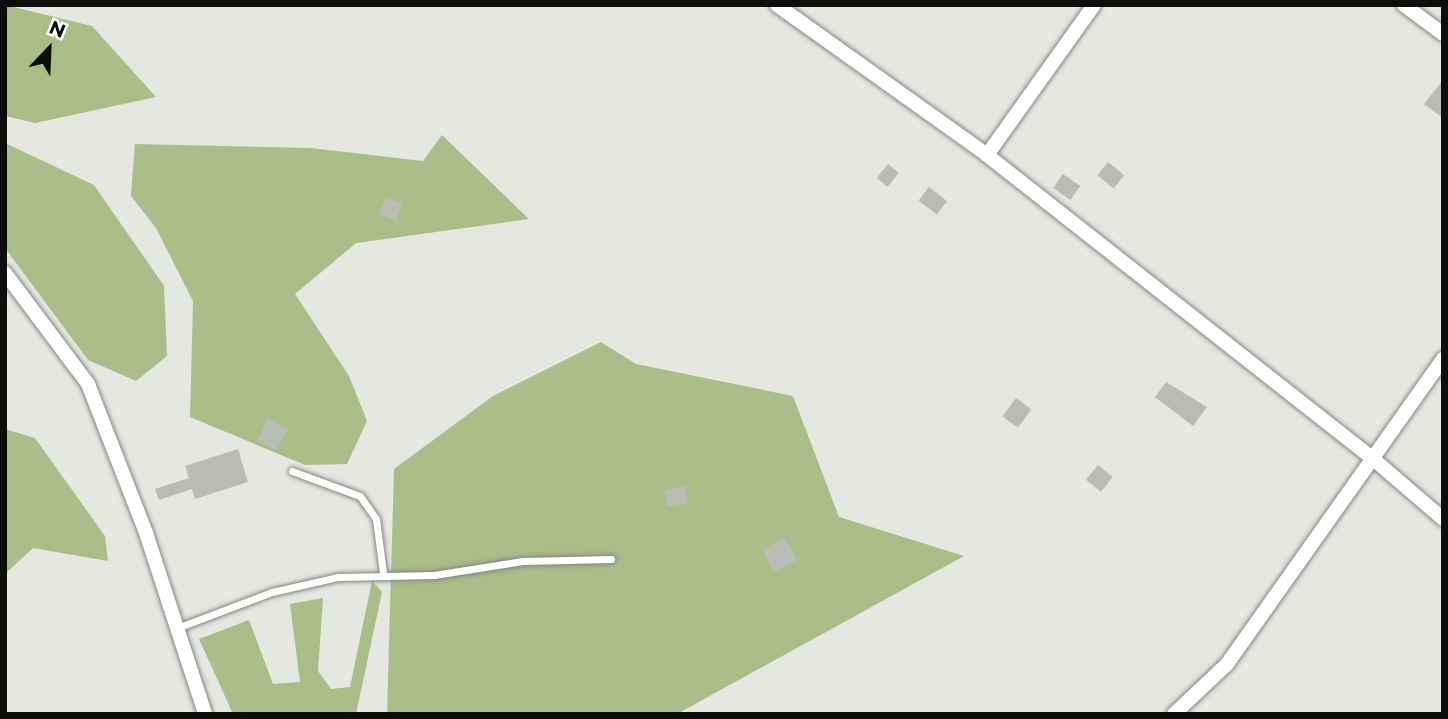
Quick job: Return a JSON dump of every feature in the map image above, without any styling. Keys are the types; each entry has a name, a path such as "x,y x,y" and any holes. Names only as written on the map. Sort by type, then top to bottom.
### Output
{"street":[{"path":"777,5 987,155 1371,457 1443,519"},
{"path":"987,155 1094,5"},
{"path":"1405,5 1443,34"},
{"path":"5,273 88,384 205,714"},
{"path":"1174,714 1227,664 1371,457 1443,359"}],"lane":[{"path":"292,471 360,496 376,519 383,573"},
{"path":"177,629 272,592 338,577 383,573 434,575 523,562 611,559"}],"green space":[{"path":"5,5 92,26 156,97 35,123 5,116"},
{"path":"442,135 529,219 356,243 295,294 349,376 367,421 347,464 305,465 190,417 193,301 156,228 131,196 135,144 311,148 423,161"},
{"path":"5,143 94,185 164,286 167,356 136,381 88,360 5,248"},
{"path":"601,342 636,364 793,396 839,517 964,556 677,714 387,714 394,469 493,396"},
{"path":"5,429 35,438 105,536 108,561 33,548 5,574"},
{"path":"372,581 382,592 356,714 233,714 199,639 249,620 273,684 300,682 290,604 323,598 318,671 331,689 350,687"}],"building":[{"path":"1443,80 1443,118 1424,104"},
{"path":"1108,162 1124,175 1114,188 1097,175"},
{"path":"888,164 899,173 888,187 877,178"},
{"path":"1063,174 1080,186 1070,200 1053,188"},
{"path":"929,187 947,201 937,215 919,200"},
{"path":"386,197 403,204 396,220 379,214"},
{"path":"1166,382 1207,407 1193,426 1155,397"},
{"path":"1016,398 1031,409 1018,428 1002,417"},
{"path":"268,419 288,429 277,450 257,440"},
{"path":"238,449 248,482 195,499 192,489 159,500 155,489 189,478 185,466"},
{"path":"1098,465 1113,477 1101,492 1086,480"},
{"path":"685,486 688,503 667,506 664,490"},
{"path":"785,538 797,560 774,572 762,551"}]}
